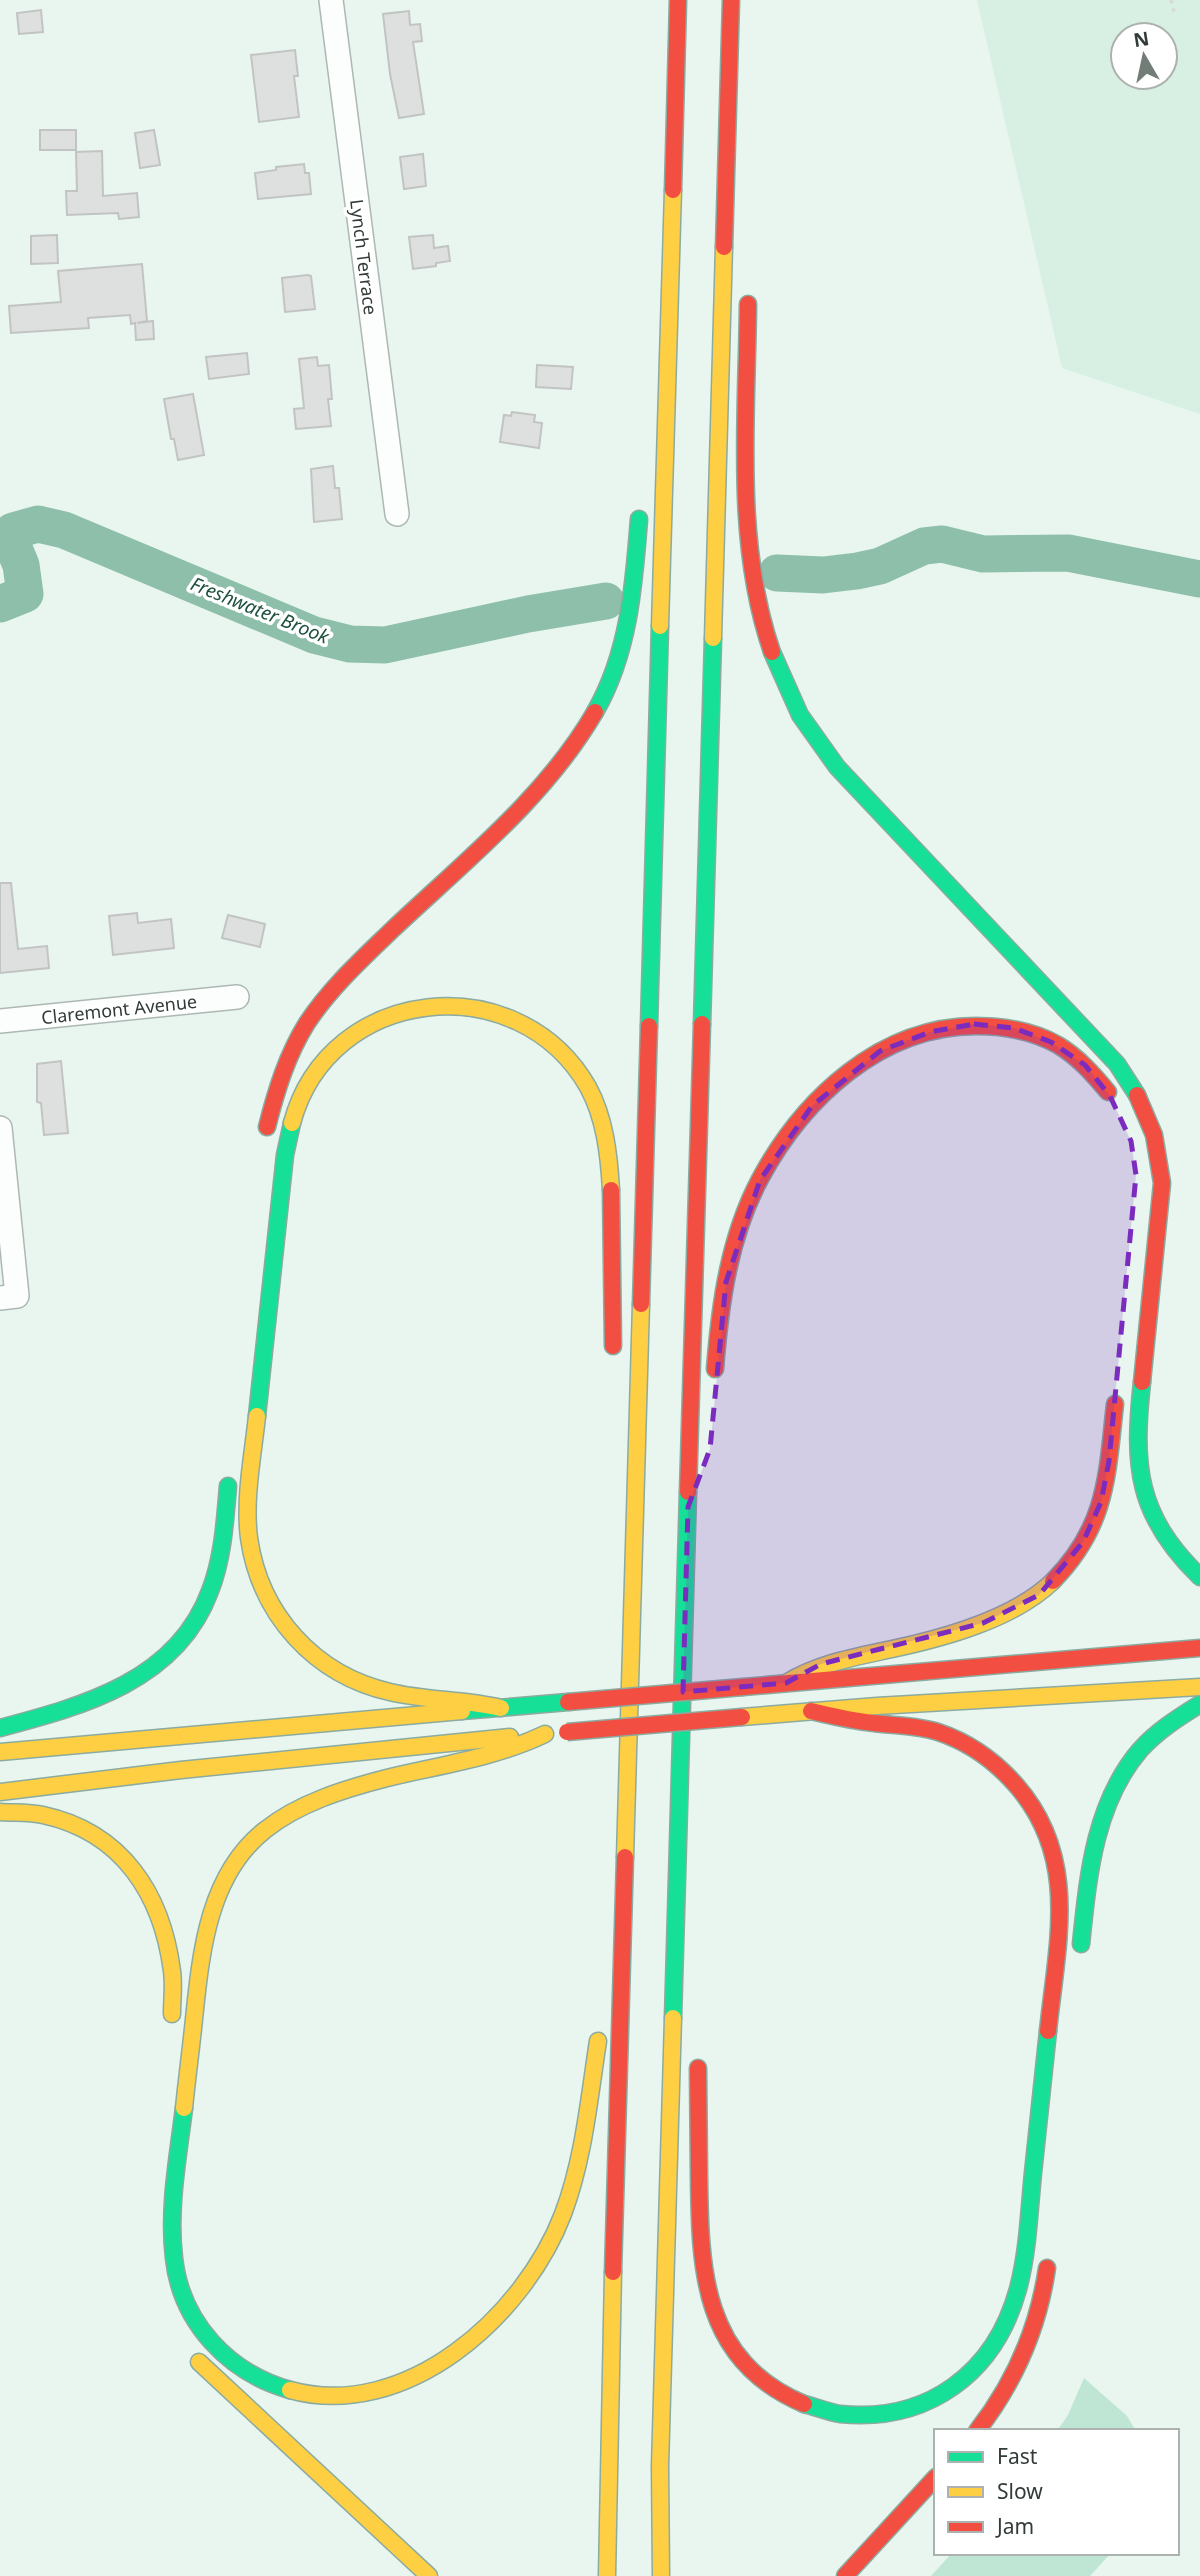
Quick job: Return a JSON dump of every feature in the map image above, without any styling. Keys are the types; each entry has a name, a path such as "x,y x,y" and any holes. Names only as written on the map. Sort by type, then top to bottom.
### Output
{"main road":[{"path":"607,2576 607,2488 678,0"},
{"path":"661,2576 660,2466 680,1849 731,0"},
{"path":"660,51 675,95"},
{"path":"727,143 741,183"},
{"path":"748,281 749,490 754,577 769,646 788,694 814,737 845,777 1117,1064 1137,1093 1151,1124 1162,1183 1136,1429 1136,1463 1143,1492 1156,1522 1178,1554 1200,1577"},
{"path":"649,467 666,431"},
{"path":"265,1141 272,1104 284,1065 322,1002 349,971 532,798 564,761 592,718 610,681 624,639 633,590 640,507"},
{"path":"501,1708 401,1694 371,1687 342,1675 315,1658 291,1635 270,1603 256,1569 249,1538 248,1503 285,1155 299,1100 312,1074 332,1050 363,1027 383,1017 416,1008 453,1005 495,1012 521,1022 539,1033 564,1055 593,1097 600,1115 608,1154 613,1360"},
{"path":"714,1387 726,1282 737,1236 751,1197 769,1163 797,1124 828,1090 862,1061 891,1045 930,1032 962,1025 1006,1026 1035,1034 1068,1052 1092,1072 1115,1105"},
{"path":"786,1683 821,1664 940,1637 983,1623 1015,1609 1048,1587 1075,1556 1091,1528 1101,1502 1116,1392"},
{"path":"688,1507 707,1461"},
{"path":"0,1728 74,1707 111,1693 150,1672 173,1652 192,1628 209,1592 221,1548 230,1472"},
{"path":"619,1497 633,1545"},
{"path":"0,1752 1200,1648"},
{"path":"0,1792 246,1763 567,1732 811,1711 1200,1687"},
{"path":"1079,1965 1091,1861 1109,1797 1127,1765 1143,1746 1172,1721 1200,1704"},
{"path":"698,2048 702,2259 715,2314 734,2350 783,2395 805,2406 834,2414 864,2416 902,2410 926,2403 959,2384 995,2345 1010,2316 1021,2280 1059,1930 1060,1899 1056,1860 1048,1836 1032,1807 1005,1774 974,1749 950,1736 927,1729 855,1721 811,1711"},
{"path":"545,1734 498,1755 377,1781 301,1806 276,1821 251,1842 225,1876 209,1915 200,1958 172,2228 174,2263 179,2286 192,2315 206,2335 238,2367 262,2381 291,2392 331,2396 375,2391 403,2382 428,2370 460,2348 513,2297 540,2259 562,2218 577,2176 584,2145 595,2058 604,2022 621,1992"},
{"path":"0,1812 45,1815 78,1826 113,1849 135,1872 154,1900 169,1938 174,1979 170,2032"},
{"path":"680,1849 691,1885"},
{"path":"978,2429 1012,2381 1031,2339 1044,2290 1049,2246"},
{"path":"187,2347 223,2386 429,2576"},
{"path":"845,2576 934,2479"}],"street":[{"name":"Lynch Terrace","path":"331,0 397,514"},
{"name":"Claremont Avenue","path":"0,1021 237,997"},
{"path":"0,1128 9,1297"}],"path":[{"path":"1171,0 1174,12"}],"highlighted area":[{"path":"974,1024 1014,1028 1051,1042 1085,1065 1110,1096 1131,1141 1136,1175 1109,1461 1101,1502 1083,1542 1039,1595 983,1623 821,1664 786,1683 683,1692 688,1507 710,1449 726,1282 760,1180 812,1106 880,1051 930,1032"}],"shaded area":[{"path":"977,0 1200,0 1200,414 1062,368"},
{"path":"1084,2378 1127,2416 1135,2429 1058,2429 1068,2415"},
{"path":"950,2555 1109,2555 1090,2576 931,2576"}],"building":[{"path":"41,10 43,32 19,34 17,13"},
{"path":"409,11 410,25 420,24 422,41 413,42 424,114 399,118 390,74 383,14"},
{"path":"295,50 298,76 294,76 299,117 259,122 251,55"},
{"path":"40,130 76,130 76,150 40,150"},
{"path":"154,130 160,165 140,168 135,133"},
{"path":"102,151 103,196 137,193 139,217 119,219 118,213 67,215 66,191 77,191 76,152"},
{"path":"423,154 426,186 404,189 400,157"},
{"path":"304,164 305,173 309,173 311,194 258,199 255,173 276,170 276,167"},
{"path":"57,235 58,263 31,264 31,236"},
{"path":"433,235 434,248 448,246 450,261 413,269 409,237"},
{"path":"142,264 147,321 137,323 153,321 154,339 136,340 135,323 131,324 130,315 88,318 89,328 11,333 9,306 61,302 58,271"},
{"path":"311,276 315,309 285,312 282,278"},
{"path":"247,353 249,374 209,379 206,357"},
{"path":"317,357 318,366 329,365 332,399 328,399 331,426 296,429 294,409 304,408 299,359"},
{"path":"537,365 573,367 571,389 536,387"},
{"path":"193,394 204,455 178,460 174,439 171,439 164,399"},
{"path":"512,412 535,415 534,422 542,423 539,448 500,442 504,415 511,416"},
{"path":"333,466 335,488 339,488 342,519 314,522 311,469"},
{"path":"0,883 11,883 18,949 47,946 49,968 0,973"},
{"path":"137,913 138,923 171,919 174,948 113,955 109,916"},
{"path":"228,915 265,924 260,947 222,938"},
{"path":"61,1061 68,1133 44,1135 41,1103 37,1102 37,1064"}],"waterway":[{"name":"Freshwater Brook","path":"0,604 25,594 21,565 11,541 13,531 38,524 64,530 314,635 350,644 385,645 528,614 606,601"},
{"name":"Freshwater Brook","path":"777,573 823,575 857,571 880,566 924,546 942,544 983,554 1068,553 1200,579"}],"traffic: fast":[{"path":"595,712 616,666 623,642 632,594 639,519"},
{"path":"649,1026 660,626"},
{"path":"702,1024 713,638"},
{"path":"772,652 800,715 837,767 1117,1064 1137,1095"},
{"path":"257,1416 285,1155 292,1123"},
{"path":"1142,1382 1138,1439 1144,1487 1151,1510 1163,1532 1200,1577"},
{"path":"0,1728 94,1699 151,1668 175,1647 195,1622 210,1591 223,1539 228,1486"},
{"path":"673,2018 688,1492"},
{"path":"462,1711 568,1702"},
{"path":"1081,1944 1096,1842 1112,1794 1140,1750 1168,1725 1200,1704"},
{"path":"804,2404 840,2414 872,2415 902,2410 929,2401 953,2386 975,2368 993,2345 1007,2319 1018,2289 1024,2261 1048,2031"},
{"path":"184,2108 174,2183 172,2239 178,2282 186,2304 198,2324 228,2358 268,2382 290,2390"}],"traffic: slow":[{"path":"660,626 673,190"},
{"path":"713,638 724,247"},
{"path":"292,1123 312,1077 344,1042 383,1019 428,1007 473,1008 517,1022 557,1048 588,1087 602,1124 611,1190"},
{"path":"625,1857 641,1304"},
{"path":"257,1416 248,1492 249,1538 255,1566 265,1592 296,1638 338,1672 363,1684 404,1695 501,1708"},
{"path":"786,1683 811,1670 934,1639 977,1625 1019,1606 1053,1581"},
{"path":"742,1717 877,1706 1200,1687"},
{"path":"0,1752 462,1711"},
{"path":"184,2108 200,1968 211,1916 219,1892 246,1848 278,1820 323,1798 387,1778 487,1755 545,1734"},
{"path":"0,1792 181,1770 510,1737"},
{"path":"0,1812 38,1814 71,1823 95,1836 133,1870 148,1892 167,1943 173,1976 172,2014"},
{"path":"661,2576 660,2466 673,2018"},
{"path":"290,2390 333,2396 376,2390 417,2375 455,2352 490,2323 520,2289 545,2252 563,2214 576,2172 585,2128 598,2041"},
{"path":"607,2576 613,2272"},
{"path":"199,2362 429,2576"}],"traffic: jam":[{"path":"673,190 678,0"},
{"path":"724,247 731,0"},
{"path":"748,304 745,435 747,524 760,610 772,652"},
{"path":"267,1127 288,1060 307,1023 326,997 370,951 528,801 575,743 595,712"},
{"path":"688,1492 702,1024"},
{"path":"641,1304 649,1026"},
{"path":"715,1369 728,1271 733,1247 749,1201 778,1149 798,1121 822,1095 848,1073 877,1053 908,1039 941,1029 997,1027 1018,1030 1058,1045 1079,1060 1108,1092"},
{"path":"1137,1095 1154,1135 1162,1183 1142,1382"},
{"path":"611,1190 613,1346"},
{"path":"1053,1581 1071,1561 1094,1520 1106,1477 1115,1404"},
{"path":"743,1687 1200,1648"},
{"path":"568,1702 743,1687"},
{"path":"811,1711 858,1721 938,1732 980,1753 1016,1785 1036,1813 1049,1842 1057,1872 1059,1934 1048,2031"},
{"path":"567,1732 742,1717"},
{"path":"613,2272 625,1857"},
{"path":"698,2068 701,2245 714,2309 726,2338 745,2363 770,2386 804,2404"},
{"path":"978,2429 1003,2394 1023,2354 1038,2313 1047,2268"},
{"path":"845,2576 934,2479"}]}
